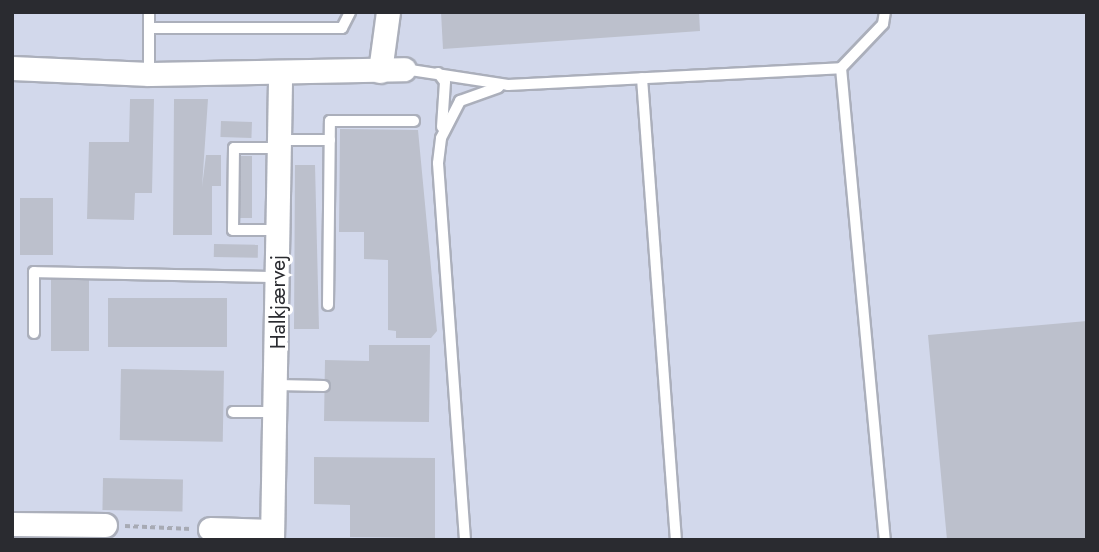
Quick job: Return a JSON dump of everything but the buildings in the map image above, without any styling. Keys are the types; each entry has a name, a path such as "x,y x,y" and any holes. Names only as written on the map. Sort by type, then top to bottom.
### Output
{"street":[{"path":"380,71 388,12"},
{"path":"12,68 149,74 404,69"},
{"name":"Halkjærvej","path":"211,530 272,535 277,412 280,72"},
{"path":"12,524 79,520 105,525"}],"lane":[{"path":"149,12 149,74"},
{"path":"149,28 342,28 350,12"},
{"path":"404,69 508,85 841,68 883,24 885,12"},
{"path":"841,68 885,540"},
{"path":"438,73 446,94 441,138 465,540"},
{"path":"642,78 676,540"},
{"path":"441,138 460,101 508,85"},
{"path":"328,305 330,121 414,121"},
{"path":"278,230 233,230 234,148 330,140"},
{"path":"34,333 34,272 278,277"},
{"path":"277,385 324,386"},
{"path":"233,412 277,412"}],"path":[{"path":"105,525 211,530"}],"shaded area":[{"path":"12,12 1087,12 1087,540 12,540"}]}
